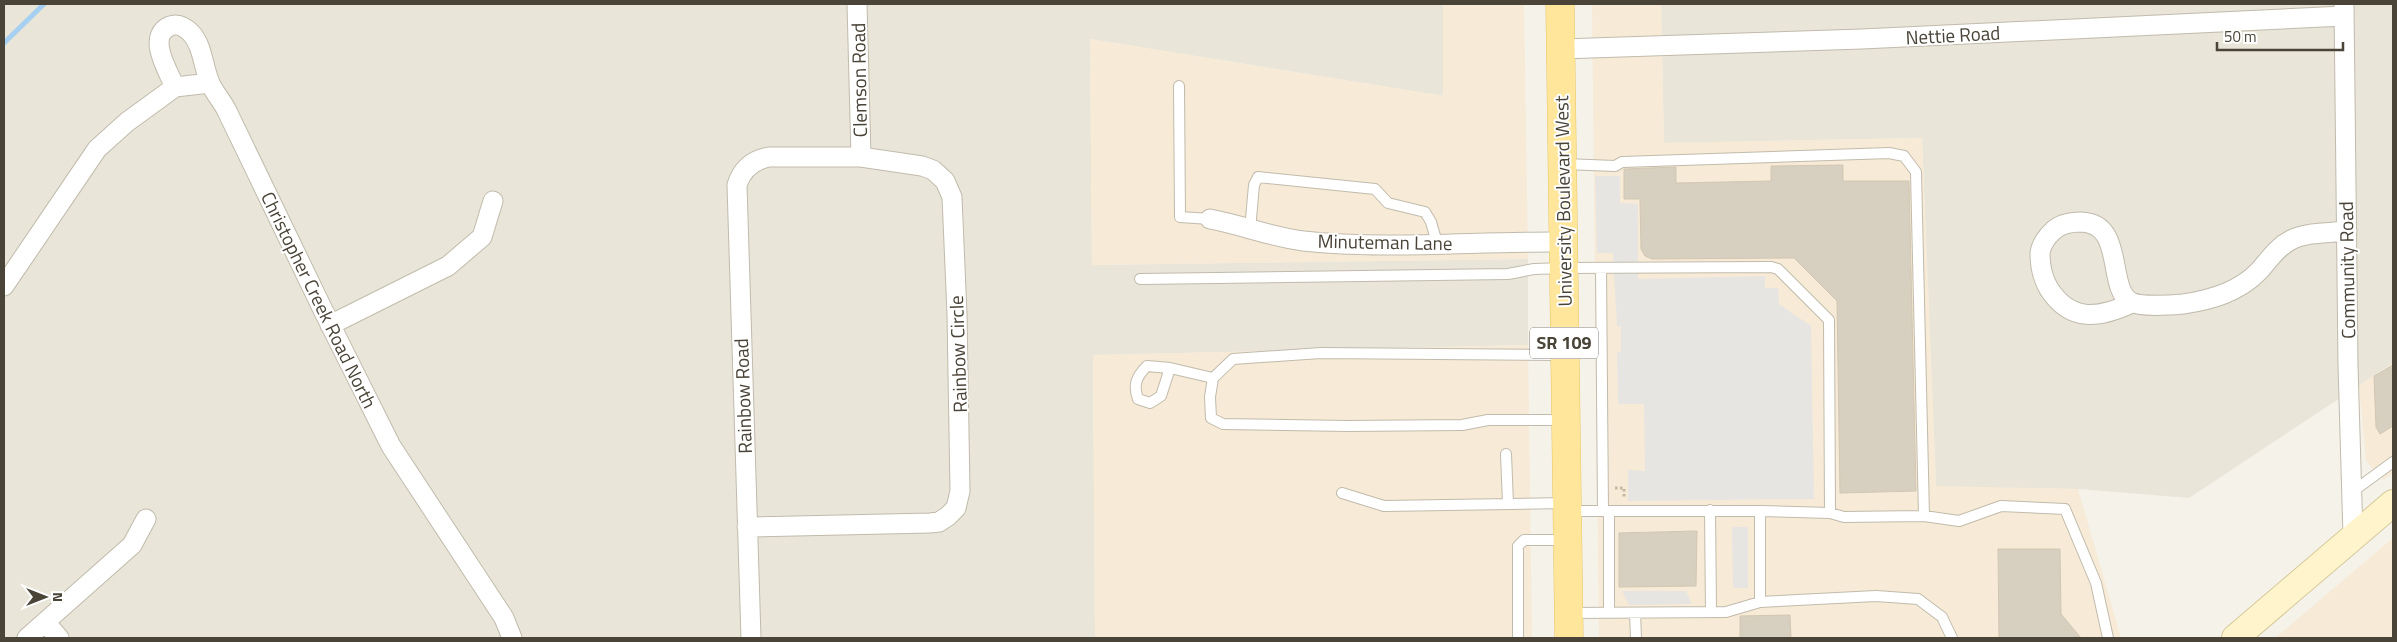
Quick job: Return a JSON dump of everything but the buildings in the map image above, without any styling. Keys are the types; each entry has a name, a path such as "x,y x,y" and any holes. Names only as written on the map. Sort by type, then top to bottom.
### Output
{"main road":[{"name":"University Boulevard West","path":"1560,4 1568,626"},
{"path":"2235,638 2393,503"}],"street":[{"name":"Clemson Road","path":"857,4 861,157"},
{"name":"Nettie Road","path":"1561,49 1862,39 2344,10"},
{"name":"Community Road","path":"2344,10 2353,536"},
{"name":"Christopher Creek Road North","path":"174,87 159,47 159,38 164,29 173,25 183,26 192,34 202,56 210,82 226,109 330,325 391,446 504,618 512,638"},
{"path":"4,286 97,149 126,122 174,87 210,82"},
{"name":"Rainbow Circle","path":"747,527 930,523 944,519 956,508 960,491 960,435 952,197 945,181 933,170 922,166 861,157 769,157 756,160"},
{"name":"Rainbow Road","path":"750,638 737,185 740,175 756,160"},
{"path":"330,325 448,266 482,237 493,201"},
{"name":"Minuteman Lane","path":"1210,220 1232,223 1250,230 1312,241 1437,243 1564,255"},
{"path":"2132,303 2124,296 2111,244 2098,227 2090,222 2067,223 2054,229 2046,238 2041,250 2040,262 2045,282 2056,300 2071,312 2101,315 2132,303 2182,304 2230,292 2257,273 2270,256 2292,240 2304,236 2347,231"},
{"path":"27,638 132,545 146,520"},
{"path":"45,622 59,638"}],"lane":[{"path":"1179,86 1180,217 1210,220"},
{"path":"1562,164 1614,166 1622,162 1889,153 1904,156 1916,172 1924,516"},
{"path":"1250,230 1254,185 1258,177 1375,189 1388,203 1425,212 1431,222 1437,243"},
{"path":"1140,279 1508,274 1534,269 1564,255 1601,268 1771,267 1778,269 1829,320 1830,513"},
{"path":"1601,268 1610,613"},
{"path":"1564,355 1321,353 1233,359 1213,378 1210,397 1211,418 1223,424 1462,425 1488,420 1566,420"},
{"path":"1170,368 1213,378"},
{"path":"1506,454 1508,504"},
{"path":"2352,492 2393,462"},
{"path":"1342,493 1384,506 1508,504 1606,511 1710,510 1830,513 1844,517 1924,516 1959,521 2001,506 2065,509 2096,583 2108,638"},
{"path":"1710,510 1711,612"},
{"path":"1760,511 1760,602"},
{"path":"1518,638 1518,546 1524,540 1567,540"},
{"path":"1568,626 1610,613 1726,612 1760,602 1876,596 1918,599 1942,617 1952,638"},
{"path":"1635,613 1636,638"}],"path":[{"path":"1612,488 1624,488 1624,500"}],"shaded area":[{"path":"4,4 1443,4 1444,96 1090,39 1092,265 1528,259 1528,345 1093,355 1095,638 4,638"},
{"path":"1443,4 1524,4 1528,259 1092,265 1090,39 1443,96"},
{"path":"1592,4 1661,4 1664,143 1922,138 1936,486 2078,489 2121,638 1599,638"},
{"path":"1661,4 2393,4 2393,363 2189,498 2078,489 1936,487 1922,138 1664,143"},
{"path":"1595,176 1620,176 1620,203 1638,204 1638,279 1765,276 1765,288 1778,288 1779,304 1811,326 1814,499 1628,501 1628,470 1645,471 1644,404 1618,404 1617,353 1621,352 1621,327 1617,326 1613,253 1597,253"},
{"path":"1528,345 1532,638 1095,638 1093,355"},
{"path":"2393,363 2393,473 2384,480 2366,461 2359,386"},
{"path":"1732,527 1748,527 1748,588 1733,588"},
{"path":"2393,538 2393,638 2275,638"},
{"path":"1622,591 1686,591 1692,604 1629,605"}],"waterway":[{"path":"4,43 44,4"}]}
